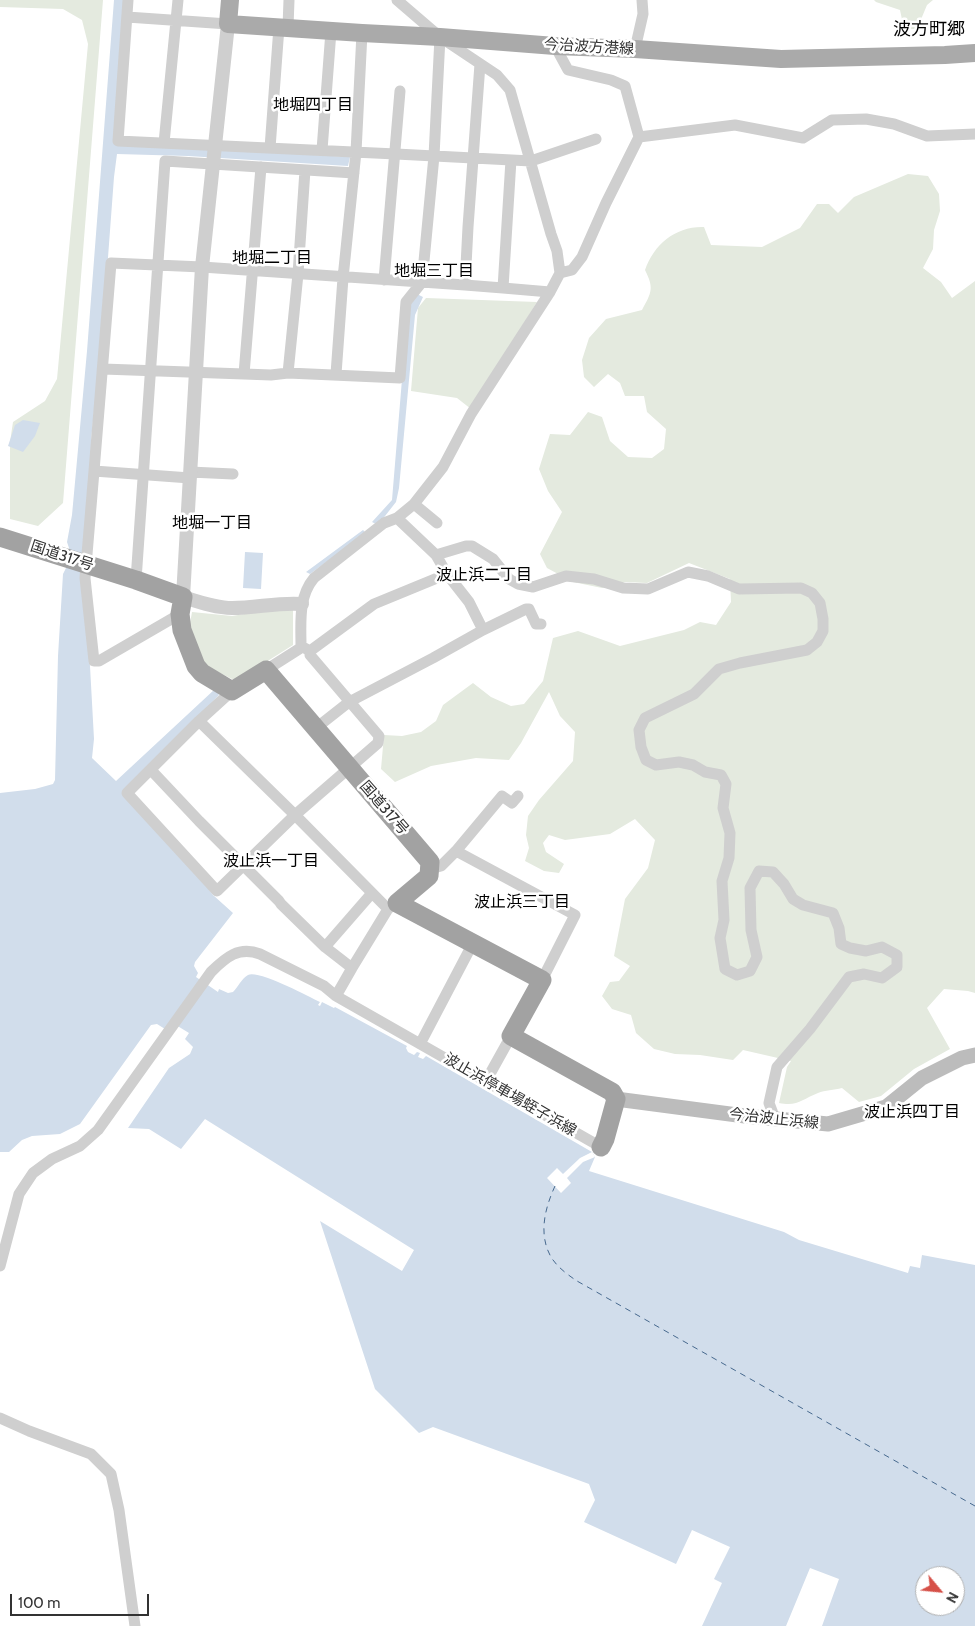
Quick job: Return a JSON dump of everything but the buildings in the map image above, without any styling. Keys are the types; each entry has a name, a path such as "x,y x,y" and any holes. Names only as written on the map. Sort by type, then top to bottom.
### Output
{"highway":[{"name":"国道317号","path":"0,537 136,580 182,606"},
{"path":"182,606 182,630 196,666 202,673 232,691 266,670"},
{"name":"国道317号","path":"266,670 426,855 430,862 430,869"},
{"path":"430,869 429,876 392,906 473,943 542,980 511,1036 612,1092 616,1100 601,1147"}],"main road":[{"path":"228,24 230,0"},
{"name":"今治波方港線","path":"228,24 780,59 975,53"},
{"name":"今治波止浜線","path":"616,1100 828,1124 886,1107 922,1078 962,1058 975,1055"}],"street":[{"path":"128,0 118,141 531,161 596,139"},
{"path":"164,143 178,0"},
{"path":"270,148 284,27 289,0"},
{"path":"232,691 127,793 217,891 295,815 378,744 379,736 306,648 302,604 304,594 314,578 384,523 398,518 414,504 443,466 471,414 550,292 560,273 557,251 510,90 497,75 440,37 397,0"},
{"path":"409,0 410,12"},
{"path":"635,49 643,14 642,0"},
{"path":"127,17 228,24 202,267 182,606"},
{"path":"322,150 331,31"},
{"path":"336,374 356,152 362,33"},
{"path":"102,369 271,375 288,373 336,374 400,378 406,302 422,282 434,156 440,37"},
{"path":"555,46 568,70 611,80 625,86 639,137 582,257 572,270 560,273"},
{"path":"465,285 480,64"},
{"path":"384,280 400,91"},
{"path":"639,137 735,125 803,138 832,120 866,120 894,124 927,136 975,134"},
{"path":"503,288 511,160"},
{"path":"136,580 165,161 354,173"},
{"path":"244,374 261,167"},
{"path":"288,373 298,274 305,170"},
{"path":"302,604 291,603 231,608 209,605 182,606 99,661 94,660 86,578 79,562 94,471 111,263 202,267 550,292"},
{"path":"94,471 144,475 233,474"},
{"path":"414,504 437,523"},
{"path":"398,518 436,555 447,574 469,602 483,630"},
{"path":"436,555 472,546 493,560 509,579 518,584 533,587 566,576 594,579 623,588 648,589 688,572 708,576 739,589 802,588 812,593 820,603 823,631 817,642 807,650 719,669 694,694 645,718 639,730 641,747 646,760 656,765 679,762 693,765 705,772 721,775 726,784 723,808 730,833 730,841 729,858 722,881 724,920 720,938 725,969 736,975 750,971 757,957 750,930 750,888 759,871 773,872 784,884 793,899 803,905 833,913 839,928 841,944 866,951 882,947 897,955 897,967 882,978 864,974 849,977 810,1029 777,1067 769,1103 774,1119"},
{"path":"266,670 299,649 306,648 374,604 447,574"},
{"path":"316,728 349,702 483,630 529,608 536,624 541,624"},
{"path":"199,721 372,893 392,906 336,996"},
{"path":"151,770 243,866 325,947 352,968"},
{"path":"430,869 441,866 456,851 502,796 512,804 518,796"},
{"path":"456,851 575,915 542,980"},
{"path":"325,947 372,893"},
{"path":"420,1044 473,943"},
{"name":"波止浜停車場蛭子浜線","path":"0,1266 19,1194 33,1173 52,1159 80,1146 98,1130 204,982 220,963 241,951 250,951 277,962 324,986 336,996 601,1147"},
{"path":"486,1081 511,1036"},
{"path":"0,1418 91,1454 111,1474 119,1510 135,1626"}],"shaded area":[{"path":"0,0 103,0 63,503 38,526 10,519 10,442 13,422 45,401 57,379 88,44 82,20 63,9 0,7"},
{"path":"874,0 933,0 927,5 917,29 904,29 900,10"},
{"path":"908,174 928,176 939,194 940,211 934,230 933,249 923,268 941,282 952,298 975,281 975,993 944,989 927,1008 950,1049 914,1069 881,1096 859,1102 842,1088 821,1092 800,1102 785,1104 779,1103 787,1067 791,1061 743,1050 733,1060 700,1055 675,1054 654,1049 636,1033 631,1015 612,1009 602,996 610,982 619,981 630,966 614,956 625,899 648,868 655,840 635,819 610,834 565,840 549,835 543,843 546,852 564,864 559,873 544,871 525,861 529,848 526,835 528,816 539,800 573,761 575,732 560,716 549,692 521,743 509,760 476,758 431,766 395,782 381,769 384,735 402,736 421,732 436,721 443,705 473,683 491,697 511,706 524,704 543,681 553,638 578,631 620,646 684,630 700,622 716,625 731,602 730,579 689,563 647,583 626,582 602,588 573,582 547,568 540,554 562,512 548,491 539,469 550,434 570,435 588,412 602,417 610,441 628,457 652,458 664,449 666,429 647,412 644,396 625,396 620,383 608,374 594,387 584,377 582,360 589,338 606,319 642,310 651,290 650,281 645,270 654,252 667,238 675,233 694,227 704,227 711,245 762,247 800,228 817,204 829,204 838,213 854,197"},
{"path":"426,298 537,302 471,409 457,398 411,391 418,308"},
{"path":"281,608 293,608 293,645 236,681 202,664 189,629 192,612 232,616"}],"water":[{"path":"114,0 126,0 118,144 350,157 348,166 188,156 117,154 91,441 89,648 94,739 92,758 116,781 215,689 219,695 126,793 213,895 233,913 195,962 194,966 198,973 196,977 218,992 219,989 228,993 233,992 248,975 254,974 283,984 320,1002 318,1005 320,1006 322,1002 335,1007 407,1046 408,1052 414,1055 417,1052 420,1053 418,1057 423,1059 426,1056 592,1152 595,1157 589,1171 784,1232 799,1240 908,1273 910,1266 920,1268 922,1255 975,1265 975,1626 822,1626 839,1579 810,1568 786,1626 702,1626 722,1583 714,1579 730,1547 692,1530 676,1564 584,1522 595,1500 589,1484 433,1427 419,1433 375,1389 320,1221 402,1271 414,1250 205,1119 181,1149 149,1129 128,1128 169,1068 190,1054 193,1047 185,1039 189,1033 171,1022 165,1029 157,1024 151,1025 80,1124 60,1134 32,1136 22,1140 9,1152 0,1152 0,793 35,789 53,784 55,780 58,656 63,574 66,568 69,548 67,542 72,515 87,351"},
{"path":"417,294 423,297 415,315 399,488 396,502 378,525 372,522 392,500 407,319 409,303"},
{"path":"23,420 40,423 35,436 23,452 8,446 15,425"},
{"path":"363,530 366,533 310,574 306,572"},
{"path":"245,552 263,553 261,589 243,588"}],"pier":[{"path":"592,1152 595,1157 583,1162 567,1178 571,1183 561,1193 547,1178 557,1168 563,1174 580,1158"}],"ferry route":[{"path":"555,1186 548,1203 544,1221 545,1239 551,1257 566,1273 577,1281 975,1506"}],"district":[{"name":"波方町郷","path":"929,30"},
{"name":"地堀四丁目","path":"313,105"},
{"name":"地堀二丁目","path":"272,258"},
{"name":"地堀三丁目","path":"434,271"},
{"name":"地堀一丁目","path":"212,523"},
{"name":"波止浜二丁目","path":"484,575"},
{"name":"波止浜一丁目","path":"271,861"},
{"name":"波止浜三丁目","path":"522,902"},
{"name":"波止浜四丁目","path":"912,1112"}]}
